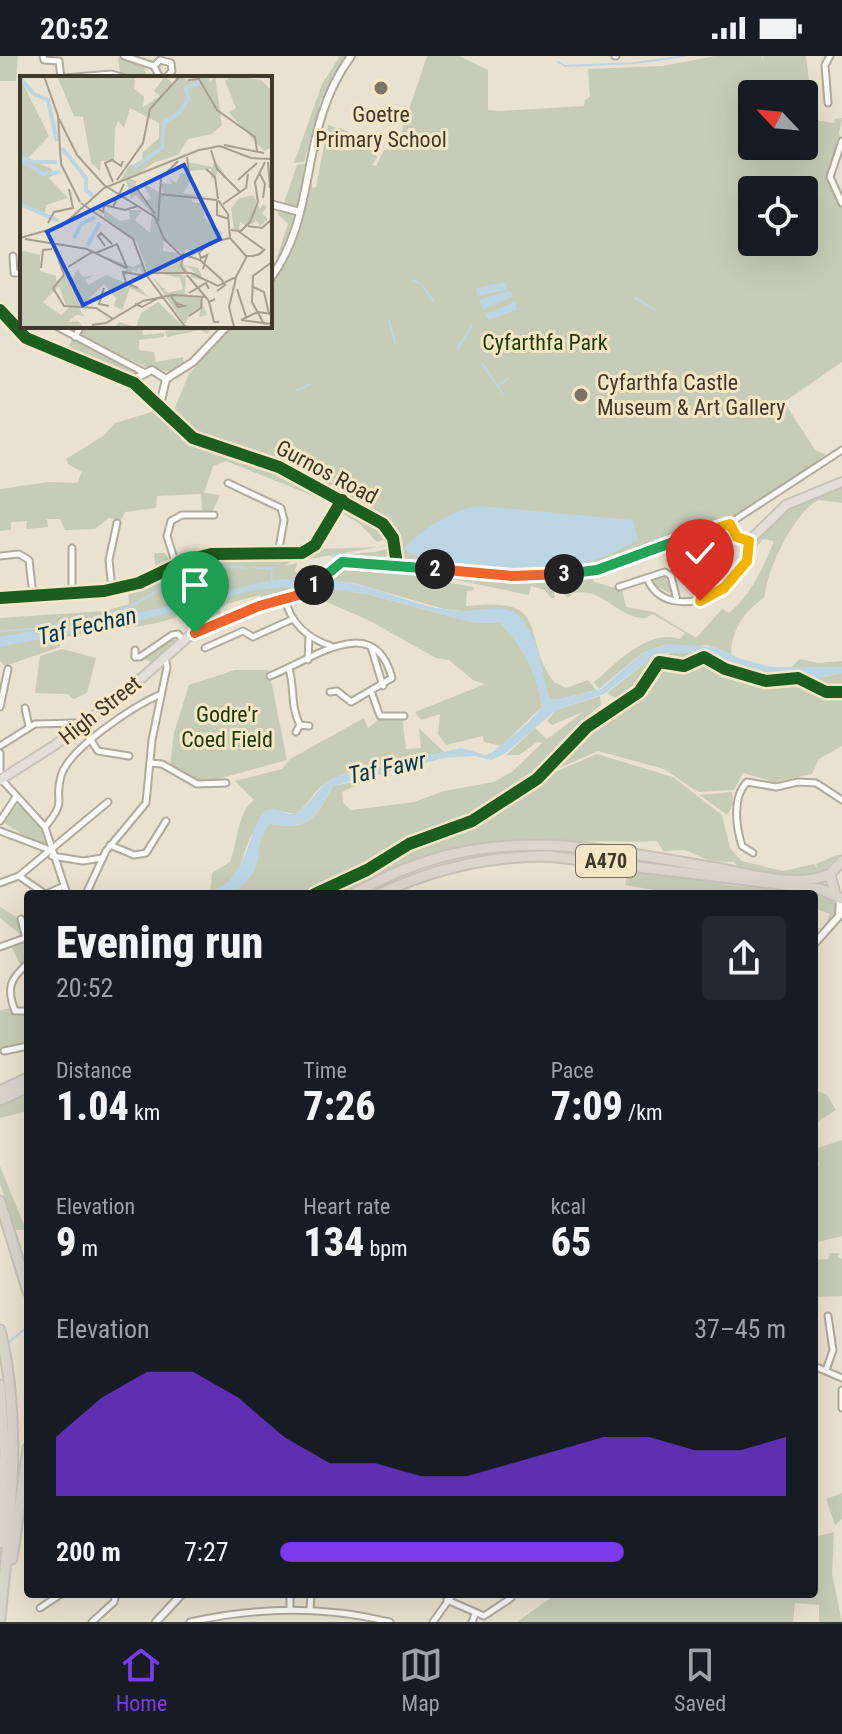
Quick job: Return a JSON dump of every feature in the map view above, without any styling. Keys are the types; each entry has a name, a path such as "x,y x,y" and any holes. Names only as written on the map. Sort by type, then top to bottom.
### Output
{"highway":[{"name":"A470","path":"362,890 412,865 445,854 519,843 596,848 773,878 810,880 837,864 839,897 818,894"},
{"name":"A470","path":"390,890 453,866 527,856 605,861 794,890"},
{"path":"0,1091 24,1080"},
{"path":"0,1100 24,1089"},
{"path":"0,1201 24,1279"},
{"path":"0,1330 9,1373 15,1456 2,1620"},
{"path":"0,1385 5,1453 0,1543"},
{"path":"2,1620 24,1474"}],"main road":[{"path":"397,565 513,576 583,572 730,524 737,537 749,541 786,505 842,482"},
{"name":"High Street","path":"0,777 81,725 183,640 211,625 311,588 342,562 397,565"}],"street":[{"path":"43,56 44,60 59,61 63,76"},
{"path":"124,56 153,70 158,76"},
{"path":"272,276 290,245 300,212 319,116 351,56"},
{"path":"828,103 825,65 830,56"},
{"path":"153,70 160,60 169,61 173,68 170,76"},
{"path":"87,76 118,76"},
{"path":"842,141 830,177 842,203"},
{"path":"272,205 300,212"},
{"path":"13,256 14,273 20,273"},
{"name":"Gurnos Road","path":"0,310 26,338 129,381 146,392 173,424 193,438 262,459 383,524 391,534 397,565"},
{"path":"59,328 144,375"},
{"path":"75,337 80,328"},
{"path":"160,406 166,379 193,362 225,328"},
{"path":"129,381 158,370 166,379"},
{"path":"144,375 146,392 161,393"},
{"path":"730,524 842,450"},
{"path":"228,483 281,508 284,520 278,554"},
{"path":"0,598 112,590 211,554 302,553 312,548 342,500"},
{"path":"176,565 166,532 171,521 182,515 214,515"},
{"path":"112,590 109,560 117,523"},
{"path":"647,578 654,590 677,600 700,601 726,586 747,561 749,541"},
{"path":"72,548 72,593"},
{"path":"0,556 19,554 29,560 33,596"},
{"path":"619,587 668,574 677,600"},
{"path":"285,599 293,619 309,636 331,646"},
{"path":"205,648 243,631 253,637 293,619"},
{"path":"135,654 144,656 172,635 178,634 183,640"},
{"path":"307,660 309,636"},
{"path":"270,676 331,646 351,642 371,647 384,658 392,675 391,681 351,702 336,690"},
{"path":"371,647 383,686"},
{"path":"89,890 110,845 146,803 167,667 165,658"},
{"path":"0,707 8,669"},
{"path":"289,669 294,708 300,725 296,732"},
{"path":"371,691 380,716 404,716"},
{"path":"45,827 60,808 61,775 91,740 161,694"},
{"path":"25,708 29,726"},
{"path":"0,746 29,726 64,723 81,725 98,751 126,754"},
{"path":"300,725 309,726"},
{"path":"0,753 0,777 45,827 66,890"},
{"path":"150,763 162,764 197,784 226,783"},
{"path":"753,853 742,846 736,821 741,789 747,782 776,787 808,782 842,800"},
{"path":"832,792 842,793"},
{"path":"0,821 16,797"},
{"path":"0,883 19,876 51,853 108,802"},
{"path":"110,845 134,855 146,853 166,821"},
{"path":"0,831 21,837 51,853 83,861 102,858"},
{"path":"19,876 39,890"},
{"path":"54,890 64,886"},
{"path":"818,940 841,912 839,897"},
{"path":"21,919 24,928"},
{"path":"834,924 842,921"},
{"path":"0,947 24,939"},
{"path":"24,967 11,979 13,1008 24,1011"},
{"path":"4,1051 24,1047"},
{"path":"826,1370 833,1350 828,1316"},
{"path":"818,1367 842,1378"},
{"path":"842,1390 842,1408"},
{"path":"40,1608 55,1598"},
{"path":"92,1622 115,1598"},
{"path":"160,1621 179,1598"},
{"path":"290,1598 290,1610"},
{"path":"310,1610 311,1598"},
{"path":"433,1622 447,1600 475,1614 491,1613 511,1598"},
{"path":"190,1622 223,1615 310,1610 390,1622"},
{"path":"472,1622 475,1614"},
{"path":"223,1615 225,1622"}],"green space":[{"path":"0,56 18,56 16,81 0,81"},
{"path":"340,56 346,56 321,100 304,162 294,163 322,84"},
{"name":"Cyfarthfa Park","path":"427,56 459,56 488,70 488,110 501,111 584,106 585,100 590,97 588,69 663,66 715,56 762,56 764,64 763,56 806,56 809,80 738,80 738,160 818,160 818,121 834,123 835,119 842,118 841,140 826,176 842,208 842,362 784,402 816,451 826,454 739,514 599,565 542,572 503,572 436,566 404,558 398,531 328,486 254,450 195,431 173,412 189,374 231,328 272,328 272,280 282,267 301,223 310,168 312,188 316,187 328,125 364,139 377,158 372,165 376,166 384,150 396,148"},
{"path":"118,57 144,66 146,75 131,76 120,73"},
{"path":"305,164 299,204 292,208 283,206 297,165"},
{"path":"277,213 292,214 296,221 281,258 277,257 288,224"},
{"path":"85,328 142,328 143,335 164,333 164,337 139,340 139,350 154,352 156,362 183,357 184,364 174,372 149,368 83,339 81,333"},
{"path":"212,328 207,334 200,330 167,337 165,331"},
{"path":"73,338 131,366 137,370 136,375 115,373 65,353"},
{"path":"158,410 187,440 289,475 331,503 226,461 213,466 204,493 220,495 212,513 202,512 201,494 157,496 156,508 125,512 121,520 109,518 95,529 65,530 60,519 47,519 48,527 26,529 27,521 11,522 11,530 0,531 0,489 49,482 77,483 82,472 68,464 66,459 103,436 115,423"},
{"path":"842,486 842,503 819,500 801,515 792,528 770,573 765,597 745,614 736,629 731,655 707,645 686,648 667,644 642,653 599,689 594,682 634,649 656,638 680,639 685,633 652,614 646,618 636,617 584,592 573,593 568,598 564,595 565,589 558,586 553,588 555,598 551,598 545,590 531,586 529,595 422,573 592,574 594,582 622,590 626,607 654,612 696,638 722,609 729,613 750,589 774,541 763,539 755,549 753,546 789,507"},
{"path":"344,510 376,525 389,538 377,542 360,524 339,511"},
{"path":"378,547 290,562 284,566 297,563 295,571 300,579 300,590 282,592 262,601 260,595 226,604 220,610 222,617 204,621 201,626 198,614 186,616 184,608 175,610 177,617 74,635 59,639 60,647 5,666 0,661 0,618 105,611 129,604 128,589 149,582 143,593 150,581 180,565 207,557 296,556 315,549"},
{"path":"391,547 388,557 343,558 380,551"},
{"path":"154,553 165,553 169,560 156,572"},
{"path":"341,566 397,568 417,577 473,587 474,590 467,591 466,606 494,604 512,607 523,613 554,682 566,688 588,680 596,690 557,700 549,698 529,630 519,617 444,609 357,584 325,580"},
{"path":"665,575 673,595 651,583 653,577"},
{"path":"317,586 367,594 471,622 500,623 528,661 542,707 501,746 484,742 483,736 446,745 438,734 440,714 421,720 415,712 485,684 473,680 449,660 436,658 370,621 309,594"},
{"path":"172,638 177,641 153,663 144,659"},
{"path":"62,649 96,658 87,693 74,699 67,694 35,693 40,656"},
{"path":"674,652 714,653 736,667 784,676 773,681 723,668 725,671 774,684 797,679 826,693 842,693 842,746 819,759 812,774 774,782 743,773 734,790 698,792 664,769 598,751 544,775 561,752 588,726 603,717 622,715 619,707 639,694 657,666 670,663 683,667 697,661 659,661 639,691 621,702 607,693 648,661"},
{"path":"800,659 818,663 842,661 842,667 791,667"},
{"name":"Godre'r Coed Field","path":"235,670 269,670 287,760 207,782 196,782 170,766 174,733 189,685"},
{"path":"842,673 842,690 819,688 799,676 811,680"},
{"path":"600,696 601,705 586,717 602,712 548,756 535,778 468,822 408,843 375,863 318,890 237,890 253,870 266,828 270,824 293,826 309,820 333,786 373,778 342,792 343,803 351,810 414,802 444,791 494,782 513,771 542,743 537,742 519,755 506,755 535,728 547,739 583,712 552,725 547,721 556,710"},
{"path":"402,717 406,749 421,748 419,728 444,752 367,767 338,777 321,786 295,814 270,809 252,834 234,878 210,890 212,873 230,862 244,812 254,800 235,781 282,769 290,759 364,718 368,728 379,719"},
{"path":"597,754 673,777 722,815 730,848 742,861 783,871 814,864 817,868 816,864 839,854 821,874 804,877 740,869 734,862 710,861 685,850 663,851 657,841 504,841 453,848 419,859 353,888 327,890 409,846 467,826 536,780"},
{"path":"732,792 733,805 727,815 700,795"},
{"path":"19,803 40,824 47,844 27,838 3,822"},
{"path":"629,867 728,885 781,890 654,890 625,885"},
{"path":"818,894 834,900 838,910 826,923 830,914 818,910"},
{"path":"0,907 18,918 22,936 0,918"},
{"path":"24,942 24,963 21,966 12,948"},
{"path":"12,1008 15,1016 24,1014 24,1044 0,1049 0,1010"},
{"path":"818,1091 827,1095 836,1110 818,1121"},
{"path":"24,1096 24,1112 0,1118 0,1106"},
{"path":"842,1140 842,1236 818,1242 820,1164 818,1148"},
{"path":"0,1166 24,1230 16,1230 0,1184"},
{"path":"830,1253 839,1253 838,1257 842,1259 842,1296 818,1297 818,1260 828,1259"},
{"path":"842,1493 842,1519 835,1525 826,1499"},
{"path":"834,1532 832,1574 842,1622 819,1622 819,1605 795,1603 793,1622 517,1622 551,1598 818,1598 818,1536"}],"water":[{"path":"506,282 507,290 477,296 476,288"},
{"path":"510,290 513,296 483,310 479,300"},
{"path":"515,302 517,310 489,320 485,314"},
{"path":"480,506 633,520 638,540 589,562 542,567 489,567 438,562 404,549 438,522 460,511"},
{"path":"291,562 272,569 273,580 305,578 338,581 435,608 461,611 499,608 513,612 532,634 549,698 557,700 601,689 642,653 667,644 716,647 738,658 771,667 842,667 842,673 811,680 802,676 769,676 736,667 714,653 667,653 648,661 604,694 556,710 506,753 491,760 475,756 444,758 333,786 309,820 293,826 270,824 262,836 253,873 238,890 214,890 234,875 263,812 271,809 295,814 334,777 461,748 486,755 529,722 542,707 528,661 500,623 471,622 367,594 304,586 253,590 146,619 0,647 0,637 143,612 271,580 270,570 245,567 276,567"}],"waterway":[{"path":"558,62 565,66 635,63 685,56"},
{"path":"412,280 419,283"},
{"path":"422,285 434,302"},
{"path":"635,298 656,310"},
{"path":"389,320 395,342"},
{"path":"458,348 472,325"},
{"path":"482,363 503,394"},
{"path":"499,385 508,378"},
{"path":"297,390 311,384"},
{"path":"331,556 344,553"},
{"name":"Taf Fechan","path":"0,631 94,618 139,602 191,572 223,566 245,568"},
{"path":"8,1343 24,1329"}],"cycle path":[{"path":"0,310 26,338 134,383 193,438 279,467 383,524 393,538 397,565"},
{"path":"0,598 104,591 139,583 185,561 211,554 302,553 315,545 342,500"},
{"path":"324,890 367,870 409,844 472,821 537,779 587,727 639,692 659,662 684,666 704,657 725,669 766,681 798,678 826,692 842,692"}],"place":[{"name":"Goetre Primary School","path":"381,88"},
{"name":"Cyfarthfa Castle Museum & Art Gallery","path":"581,395"}],"route":[{"path":"195,633 259,606 302,594 342,562 513,576 559,575 597,570 730,524 737,537 749,541 750,556 734,579 700,601"}],"water label":[{"name":"Taf Fawr","path":"387,768"}]}
